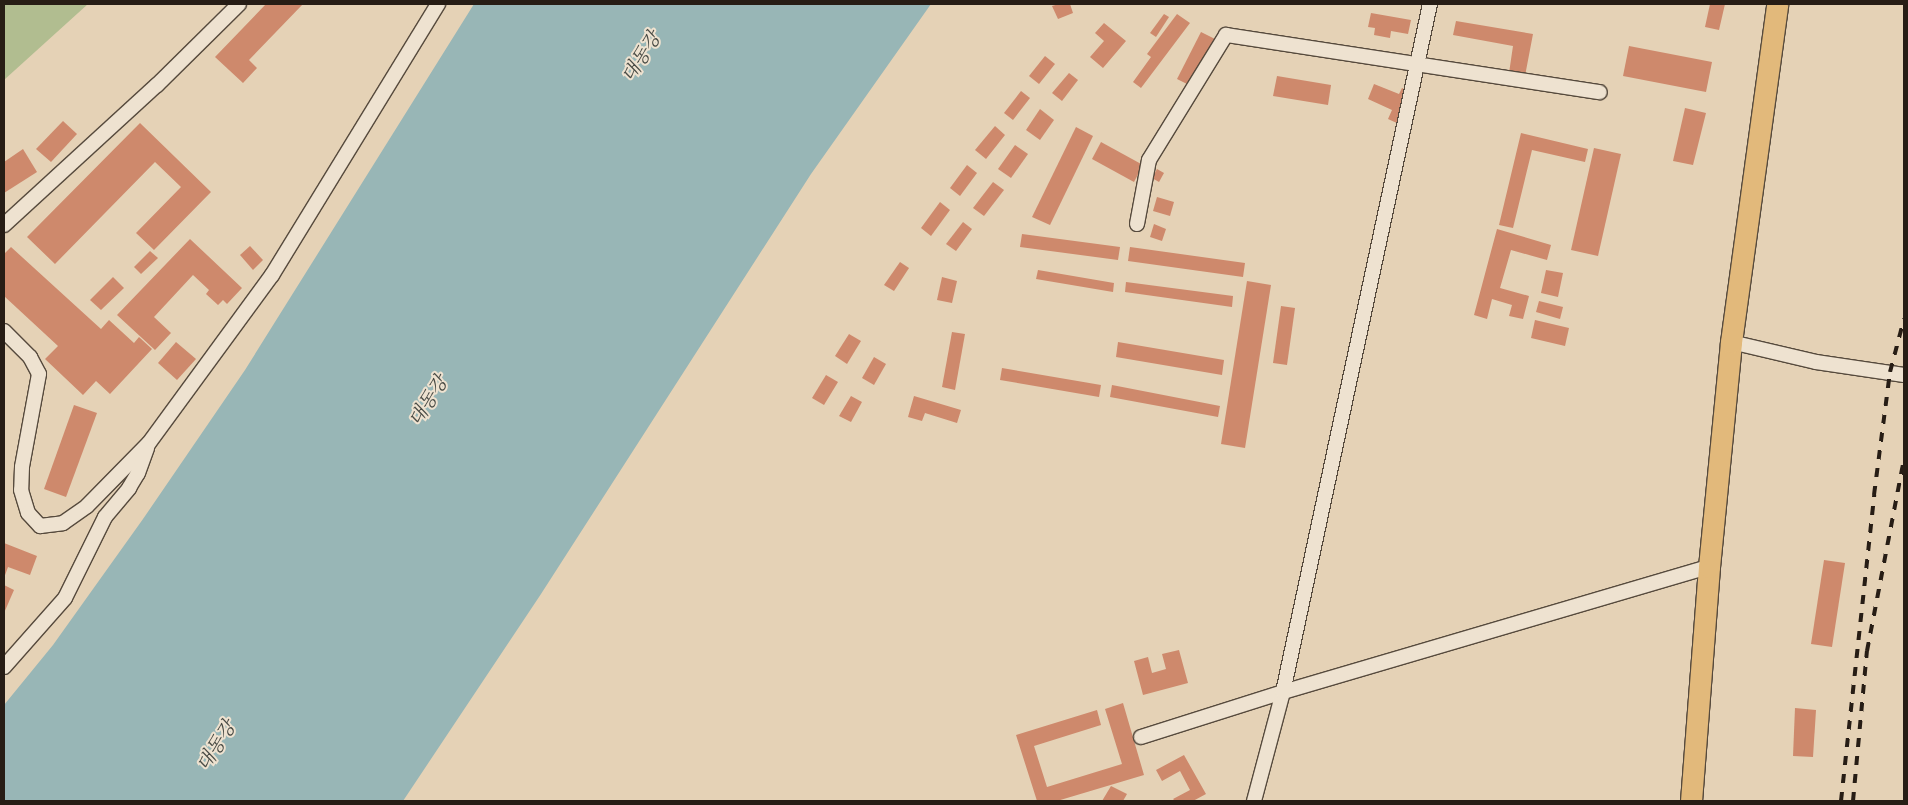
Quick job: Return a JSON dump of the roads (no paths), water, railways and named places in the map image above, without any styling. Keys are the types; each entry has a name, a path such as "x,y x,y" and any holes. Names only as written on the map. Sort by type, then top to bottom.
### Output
{"main road":[{"path":"1691,801 1709,567 1731,342 1777,4"}],"street":[{"path":"4,225 157,85 239,4"},
{"path":"4,331 30,357 39,374 23,458 21,490 28,514 40,526 63,523 87,506 149,443 272,275 438,4"},
{"path":"1254,801 1283,692 1430,4"},
{"path":"1136,224 1149,160 1226,36 1600,92"},
{"path":"1731,342 1816,362 1904,375"},
{"path":"4,667 65,598 105,517 129,488 138,473 149,443"},
{"path":"1141,737 1283,692 1709,567"}],"water":[{"name":"대동강","path":"474,4 931,4 811,174 541,594 403,801 4,801 4,705 53,645 143,519 245,370"}],"railway":[{"path":"1841,801 1874,495 1890,372 1904,319"},
{"path":"1853,801 1867,651 1904,459"}]}
